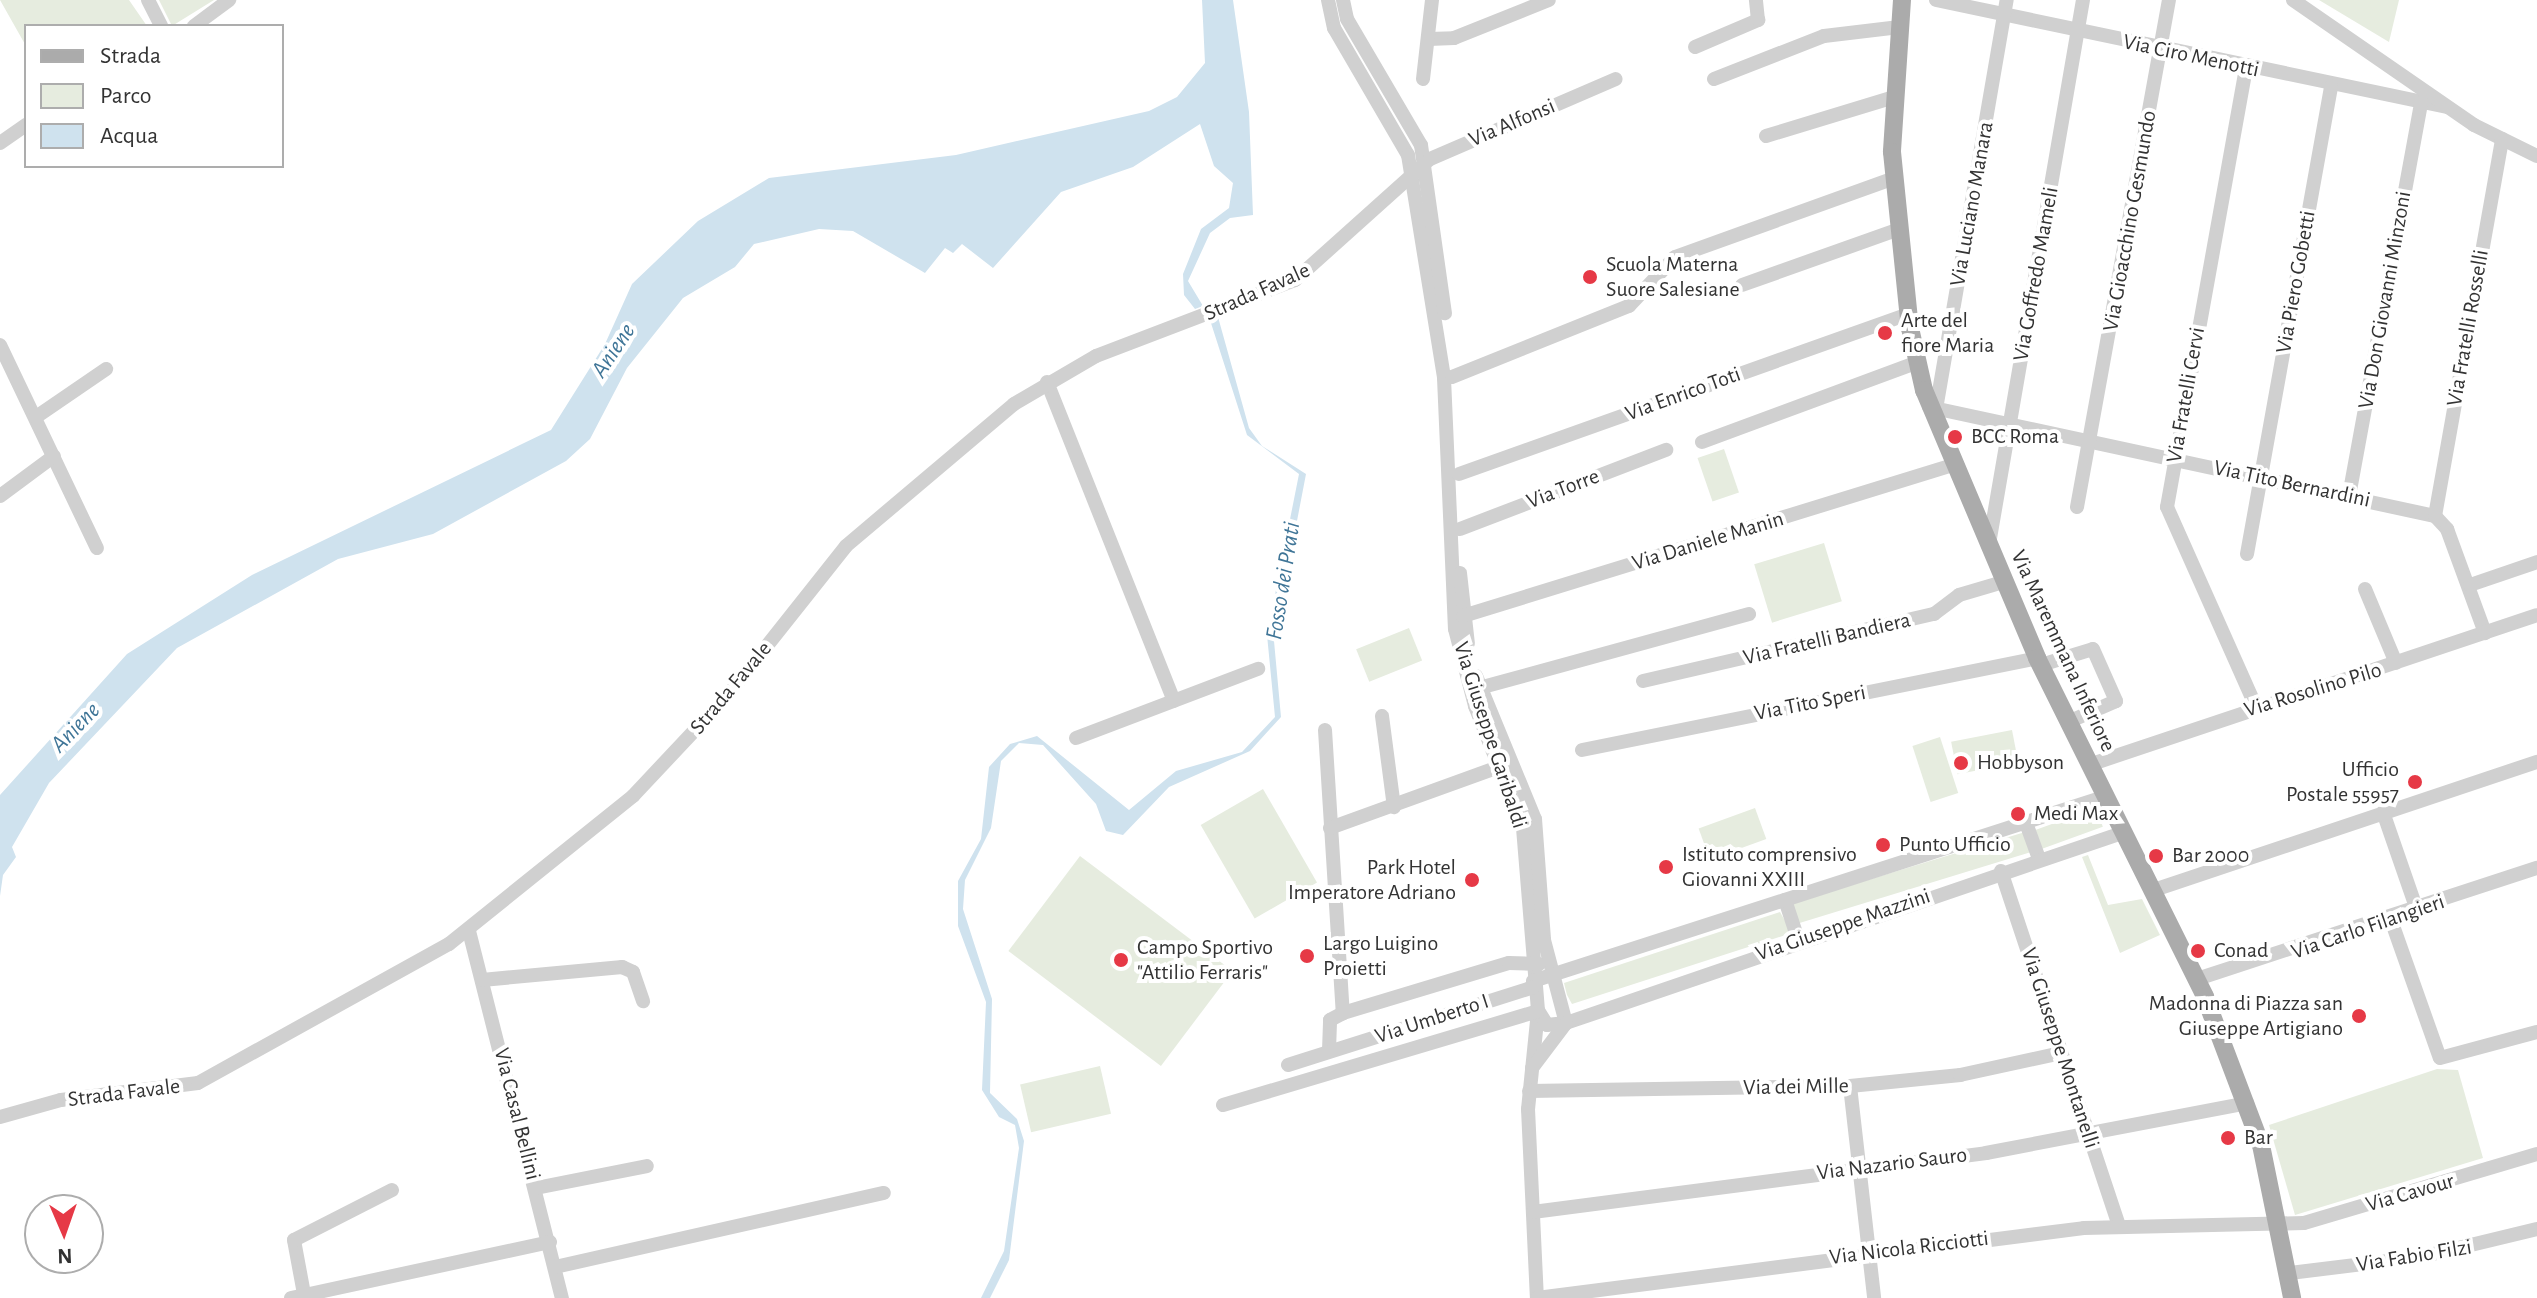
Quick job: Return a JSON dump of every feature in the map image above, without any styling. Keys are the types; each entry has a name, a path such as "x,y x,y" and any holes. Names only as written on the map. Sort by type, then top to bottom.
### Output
{"main road":[{"name":"Via Maremmana Inferiore","path":"1902,0 1894,97 1894,178 1916,363 1953,465 2003,582 2104,797 2197,979 2247,1103 2282,1225 2292,1298"}],"street":[{"path":"148,0 160,24"},
{"path":"197,24 229,0"},
{"name":"Via Giuseppe Garibaldi","path":"1328,0 1334,28 1386,107 1412,174 1444,378 1453,616 1470,690 1523,828 1531,963 1538,1011 1529,1091 1537,1298"},
{"name":"Via Giuseppe Garibaldi","path":"1343,0 1349,21 1409,115 1425,163 1452,377 1459,474 1463,616 1479,688 1535,819 1546,950 1553,971"},
{"path":"1423,79 1432,0"},
{"path":"1429,39 1454,38 1549,0"},
{"path":"1695,47 1758,20 1756,0"},
{"name":"Via Ciro Menotti","path":"1936,0 2006,8 2078,31 2331,86 2447,107"},
{"name":"Via Goffredo Mameli","path":"1989,548 2083,0"},
{"name":"Via Gioacchino Gesmundo","path":"2077,507 2169,0"},
{"path":"2293,0 2447,107 2537,156"},
{"name":"Via Luciano Manara","path":"1932,408 2006,8"},
{"path":"1714,79 1824,36 1899,27"},
{"name":"Via Fratelli Cervi","path":"2246,68 2167,507 2172,531 2256,707"},
{"name":"Via Alfonsi","path":"1412,174 1425,163 1616,79"},
{"name":"Via Piero Gobetti","path":"2247,554 2331,86"},
{"path":"1766,136 1894,97"},
{"name":"Via Don Giovanni Minzoni","path":"2349,496 2421,103"},
{"path":"2,137 24,126"},
{"name":"Via Fratelli Rosselli","path":"2435,516 2502,139"},
{"name":"Strada Favale","path":"0,1117 61,1100 198,1083 469,931 655,775 879,513 1047,382 1300,277 1412,174"},
{"path":"1452,377 1633,304 1675,257 1894,178"},
{"path":"1742,285 1899,229"},
{"name":"Via Enrico Toti","path":"1459,474 1908,314"},
{"path":"0,345 97,548"},
{"path":"1702,442 1916,363"},
{"path":"36,417 106,369"},
{"path":"1047,382 1174,701"},
{"name":"Via Tito Bernardini","path":"1932,408 2435,516"},
{"name":"Via Torre","path":"1460,529 1666,450"},
{"path":"0,496 54,456"},
{"name":"Via Daniele Manin","path":"1463,616 1953,465"},
{"path":"2435,516 2470,585 2485,633"},
{"path":"2470,585 2537,562"},
{"name":"Via Fratelli Bandiera","path":"1643,681 1938,614 1962,594 2003,582"},
{"path":"2365,589 2396,663"},
{"path":"1479,688 1749,614"},
{"name":"Via Rosolino Pilo","path":"2089,765 2537,615"},
{"name":"Via Tito Speri","path":"1582,750 2093,649 2116,701 2068,722"},
{"path":"1076,738 1258,669"},
{"path":"1382,716 1394,807"},
{"name":"Via Umberto I","path":"1325,730 1343,1013"},
{"path":"2151,891 2537,762"},
{"path":"1330,828 1501,766"},
{"name":"Via Giuseppe Mazzini","path":"1534,984 1553,971 2104,797"},
{"path":"2383,812 2417,910"},
{"path":"2026,823 2039,858"},
{"name":"Via Giuseppe Mazzini","path":"1566,1023 1798,939 2122,833"},
{"name":"Via Carlo Filangieri","path":"2197,979 2391,920 2537,868"},
{"name":"Via Giuseppe Montanelli","path":"2001,871 2119,1225"},
{"path":"1785,900 1798,939"},
{"path":"2391,920 2437,1056 2454,1058 2537,1032"},
{"name":"Via Casal Bellini","path":"469,931 562,1298"},
{"path":"1531,963 1553,971 1566,1023"},
{"name":"Via Umberto I","path":"1329,1051 1330,1020 1343,1013 1531,963"},
{"path":"482,980 622,967 633,972 643,1001"},
{"name":"Via Umberto I","path":"1288,1065 1534,984"},
{"path":"1223,1105 1538,1011 1547,1025 1566,1023"},
{"path":"1530,1072 1566,1023"},
{"name":"Via dei Mille","path":"1529,1091 1850,1086 1969,1073 2061,1053"},
{"path":"1850,1086 1874,1298"},
{"name":"Via Nazario Sauro","path":"1533,1212 1858,1166 1986,1153 2087,1131 2192,1119 2247,1103"},
{"name":"Via Cavour","path":"2282,1225 2537,1154"},
{"path":"536,1188 647,1166"},
{"path":"392,1190 294,1240 298,1296 550,1242"},
{"path":"555,1267 884,1193"},
{"name":"Via Nicola Ricciotti","path":"1537,1298 1868,1253 2119,1225 2282,1225"},
{"name":"Via Fabio Filzi","path":"2290,1273 2439,1254 2537,1229"}],"green space":[{"path":"0,0 129,0 146,24 24,24 24,42"},
{"path":"159,0 214,0 175,24 171,24"},
{"path":"2319,0 2399,0 2389,42"},
{"path":"1724,449 1739,492 1713,502 1698,458"},
{"path":"1824,543 1842,601 1772,623 1754,564"},
{"path":"1409,628 1422,660 1369,682 1356,649"},
{"path":"2012,730 2018,762 1957,774 1951,742"},
{"path":"1940,737 1958,793 1931,802 1912,746"},
{"path":"1263,789 1317,883 1255,919 1201,825"},
{"path":"1755,808 1766,839 1710,860 1699,829"},
{"path":"2096,808 2103,827 2041,849 2034,831"},
{"path":"2025,832 2031,852 1799,923 1793,903"},
{"path":"2088,855 2108,905 2142,899 2160,935 2120,953 2082,857"},
{"name":"Campo Sportivo \"Attilio Ferraris\"","path":"1080,856 1233,971 1161,1066 1008,951"},
{"path":"1780,912 1792,933 1572,1004 1567,995 1564,983"},
{"path":"1100,1066 1111,1114 1031,1132 1020,1084"},
{"path":"2437,1069 2458,1070 2483,1158 2295,1215 2269,1125"}],"water":[{"name":"Aniene","path":"1202,0 1233,0 1249,112 1253,215 1230,218 1210,233 1188,281 1203,306 1195,309 1184,295 1183,274 1201,229 1229,208 1233,183 1214,166 1200,124 1133,167 1061,192 993,268 962,244 953,253 945,248 925,273 853,231 819,229 754,244 735,267 683,298 627,368 590,439 566,461 433,534 338,559 177,648 49,783 12,847 16,857 3,875 0,896 0,795 127,654 252,575 551,430 605,344 632,284 698,221 769,178 956,155 1149,111 1177,97 1205,63"},
{"name":"Fosso dei Prati","path":"1218,317 1249,428 1262,446 1306,474 1274,641 1281,717 1250,751 1169,787 1123,835 1106,831 1096,804 1043,745 1019,743 1001,761 991,828 965,880 963,909 992,999 990,1093 1017,1119 1024,1141 1009,1260 990,1298 981,1298 1004,1251 1019,1148 1015,1125 999,1117 982,1090 986,1002 958,926 958,881 981,839 989,767 1010,744 1037,736 1129,810 1176,771 1242,752 1275,717 1267,635 1299,474 1247,435 1210,320"}],"place":[{"name":"Scuola Materna Suore Salesiane","path":"1590,277"},
{"name":"Arte del fiore Maria","path":"1885,333"},
{"name":"BCC Roma","path":"1955,437"},
{"name":"Hobbyson","path":"1961,763"},
{"name":"Ufficio Postale 55957","path":"2415,782"},
{"name":"Medi Max","path":"2018,814"},
{"name":"Punto Ufficio","path":"1883,845"},
{"name":"Bar 2000","path":"2156,856"},
{"name":"Istituto comprensivo Giovanni XXIII","path":"1666,867"},
{"name":"Park Hotel Imperatore Adriano","path":"1472,880"},
{"name":"Conad","path":"2198,951"},
{"name":"Largo Luigino Proietti","path":"1307,956"},
{"name":"Campo Sportivo \"Attilio Ferraris\"","path":"1121,960"},
{"name":"Madonna di Piazza san Giuseppe Artigiano","path":"2359,1016"},
{"name":"Bar","path":"2228,1138"}]}
